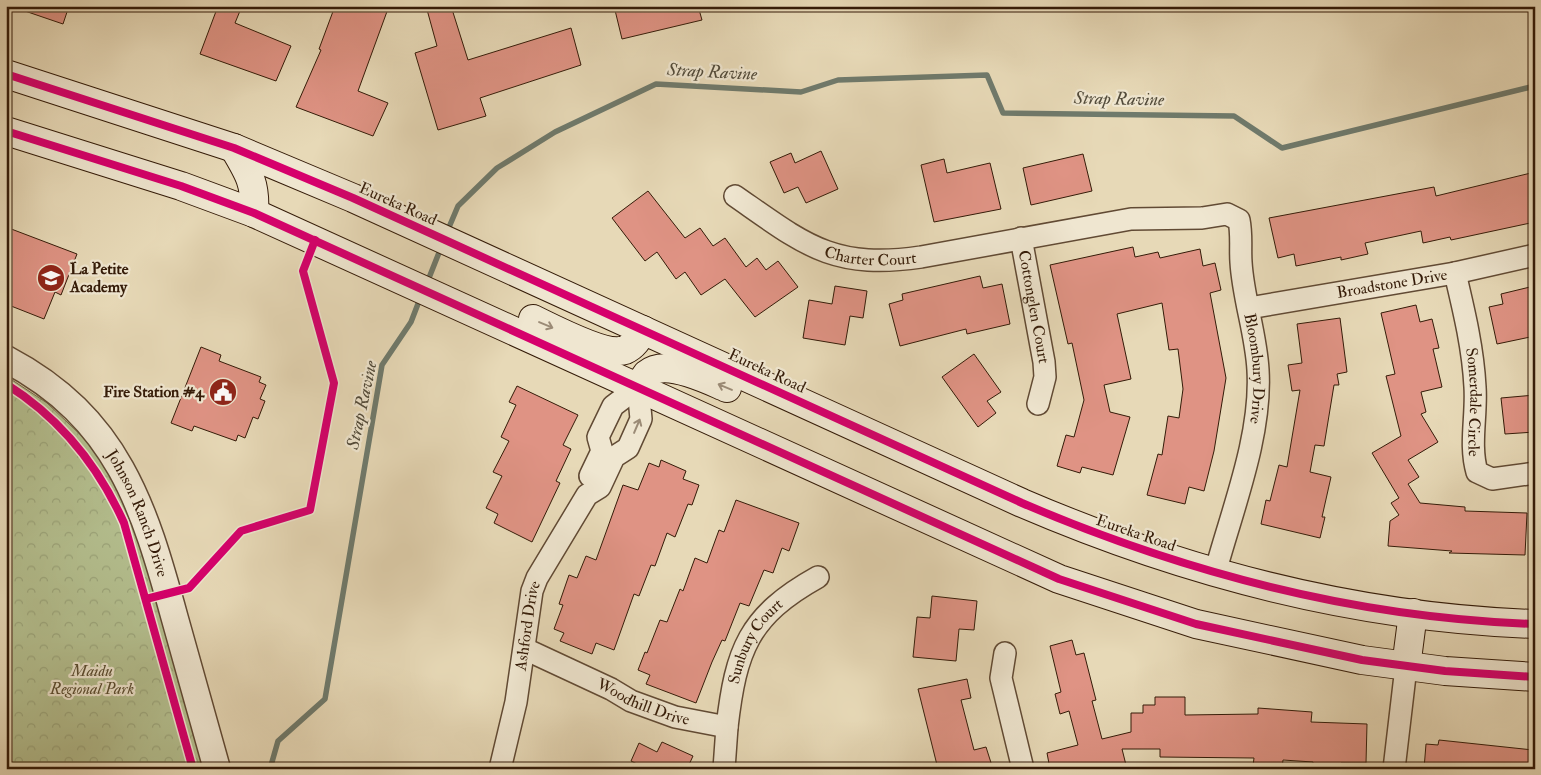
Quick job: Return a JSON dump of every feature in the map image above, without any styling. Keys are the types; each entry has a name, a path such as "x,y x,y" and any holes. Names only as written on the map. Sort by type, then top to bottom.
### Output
{"main road":[{"name":"Eureka Road","path":"6,74 234,148 397,218 1082,529 1148,553 1290,593 1413,614 1535,624"},
{"path":"6,130 173,183 254,214 373,266 1059,579 1196,624 1406,667 1535,677"},
{"path":"234,148 251,175 255,196 254,214"},
{"path":"456,304 518,313 611,351 625,350 636,343 643,330"},
{"path":"638,387 648,374 660,369 678,369 789,414 838,419"},
{"path":"1406,667 1413,614"}],"street":[{"name":"Charter Court","path":"735,196 788,234 812,247 836,256 864,260 894,261 1131,219 1202,218 1227,214 1239,220"},
{"name":"Bloombury Drive","path":"1215,573 1247,459 1257,404 1258,372 1240,262 1242,235 1239,220"},
{"name":"Cottonglen Court","path":"1021,238 1044,362 1045,377 1038,404"},
{"name":"Broadstone Drive","path":"1249,308 1455,273 1535,255"},
{"name":"Somerdale Circle","path":"1455,273 1472,352 1476,422 1472,456 1477,472 1492,479 1535,473"},
{"name":"Johnson Ranch Drive","path":"6,359 39,379 90,425 120,466 134,491 151,535 217,769"},
{"name":"Ashford Drive","path":"608,454 598,437 612,406 638,387"},
{"name":"Ashford Drive","path":"500,769 516,702 532,592 537,578 587,495 586,483 608,454 628,448 641,419 638,387"},
{"name":"Sunbury Court","path":"727,727 738,660 749,636 765,614 790,592 818,577"},
{"name":"Woodhill Drive","path":"524,649 611,689 631,701 675,717 727,727"},
{"path":"1005,653 1001,678 1023,769"},
{"path":"1394,769 1406,667"},
{"path":"724,769 727,727"}],"green space":[{"name":"Maidu Regional Park","path":"6,376 47,403 89,443 105,465 133,518 206,769 6,769"}],"building":[{"path":"20,6 69,6 63,24 19,9"},
{"path":"218,6 242,6 235,23 291,46 276,81 200,54"},
{"path":"335,6 389,6 358,91 388,103 373,136 296,107 321,50 319,49"},
{"path":"426,6 451,6 468,60 571,28 581,65 480,98 486,116 438,130 415,53 437,46"},
{"path":"614,6 698,6 702,20 622,39"},
{"path":"821,151 838,189 806,203 798,187 784,193 770,162 791,153 795,163"},
{"path":"1083,154 1092,191 1031,205 1023,168"},
{"path":"944,159 947,173 990,163 1001,209 934,222 921,165"},
{"path":"1535,172 1535,222 1451,240 1450,237 1423,243 1421,231 1365,243 1368,254 1341,260 1341,257 1296,266 1294,254 1278,258 1269,218 1434,187 1436,196"},
{"path":"648,191 685,238 700,228 713,246 725,238 746,267 757,258 766,270 778,261 798,287 755,317 725,279 701,295 685,272 676,279 657,252 645,261 612,218"},
{"path":"6,227 77,254 61,295 55,292 44,319 6,304"},
{"path":"1133,247 1135,257 1158,252 1160,258 1200,249 1203,266 1215,263 1221,290 1210,293 1226,378 1214,451 1204,491 1189,487 1185,504 1147,495 1158,454 1162,455 1168,416 1179,418 1183,389 1178,349 1169,350 1162,303 1117,314 1131,379 1104,385 1110,412 1130,417 1113,475 1082,467 1080,473 1057,466 1066,435 1074,437 1084,400 1072,343 1068,344 1050,265"},
{"path":"980,276 983,288 1002,284 1010,324 967,334 966,329 900,346 889,304 903,300 902,294"},
{"path":"835,286 867,291 863,318 850,316 845,345 803,338 809,300 832,304"},
{"path":"1530,287 1535,310 1535,336 1497,344 1489,307 1503,304 1501,294"},
{"path":"1416,305 1420,322 1432,319 1439,348 1433,349 1442,387 1421,392 1426,412 1421,414 1438,442 1408,460 1419,477 1408,484 1420,503 1465,507 1465,511 1527,513 1525,555 1449,553 1452,551 1388,546 1390,521 1399,515 1391,503 1399,498 1372,453 1401,436 1386,376 1395,374 1381,313"},
{"path":"1340,318 1347,372 1337,374 1339,385 1334,385 1324,446 1315,445 1310,472 1331,477 1322,517 1325,517 1320,538 1261,524 1266,500 1270,501 1279,465 1287,467 1300,390 1292,391 1288,365 1302,363 1297,324"},
{"name":"Fire Station #4","path":"201,347 221,355 219,361 261,377 259,382 266,385 260,399 265,401 258,419 253,417 245,438 238,435 236,441 194,426 192,431 171,423"},
{"path":"974,354 1001,392 987,401 996,413 978,427 942,377"},
{"path":"517,386 578,415 563,445 571,449 556,481 560,483 532,542 494,523 498,514 486,508 502,476 493,472 509,441 501,437 516,405 509,402"},
{"path":"1535,395 1535,432 1505,434 1501,398"},
{"path":"661,460 686,471 683,479 699,485 692,505 688,504 675,537 667,533 655,566 651,565 639,596 634,594 614,650 596,643 592,654 560,641 564,633 554,629 563,605 559,604 569,575 577,578 586,556 596,560 623,485 638,490 649,463 659,467"},
{"path":"736,500 799,523 789,551 782,548 773,573 764,570 749,606 740,603 725,641 722,640 712,662 696,703 646,684 650,675 638,670 660,620 667,622 680,589 683,591 695,558 707,563 719,530 724,532"},
{"path":"932,596 977,601 974,630 959,629 956,661 913,657 917,617 930,618"},
{"path":"1072,640 1076,655 1084,653 1096,700 1092,701 1102,739 1131,732 1131,713 1143,713 1143,705 1155,705 1155,697 1185,697 1185,715 1258,714 1258,708 1312,712 1311,722 1367,724 1366,763 1341,763 1340,769 1313,769 1313,762 1283,760 1282,768 1253,766 1254,758 1160,757 1160,749 1122,749 1127,769 1050,769 1047,753 1078,745 1069,711 1060,714 1055,694 1061,692 1050,646"},
{"path":"967,679 971,698 961,700 974,750 986,747 993,769 938,769 918,689"},
{"path":"1439,740 1533,750 1531,769 1424,769 1426,744 1438,745"},
{"path":"662,742 693,756 687,769 647,769 631,761 639,743 657,752"}],"waterway":[{"name":"Strap Ravine","path":"447,232 458,206 497,168 555,132 656,84 801,92 838,80 987,75 1003,113 1234,116 1282,148 1535,86"},
{"name":"Strap Ravine","path":"427,283 442,245"},
{"name":"Strap Ravine","path":"270,769 278,741 325,699 382,365 411,322 421,296"}],"cycle path":[{"path":"6,74 234,148 353,198 1022,503 1146,551 1209,570 1337,602 1469,620 1535,624"},
{"path":"6,131 181,186 254,213 1059,579 1196,624 1362,660 1445,671 1535,677"},
{"path":"146,599 189,588 241,531 310,510 334,383 303,271 315,240"},
{"path":"6,384 44,412 76,444 114,502 124,523 193,769"}],"place":[{"name":"La Petite Academy","path":"51,278"},
{"name":"Fire Station #4","path":"223,392"}]}
